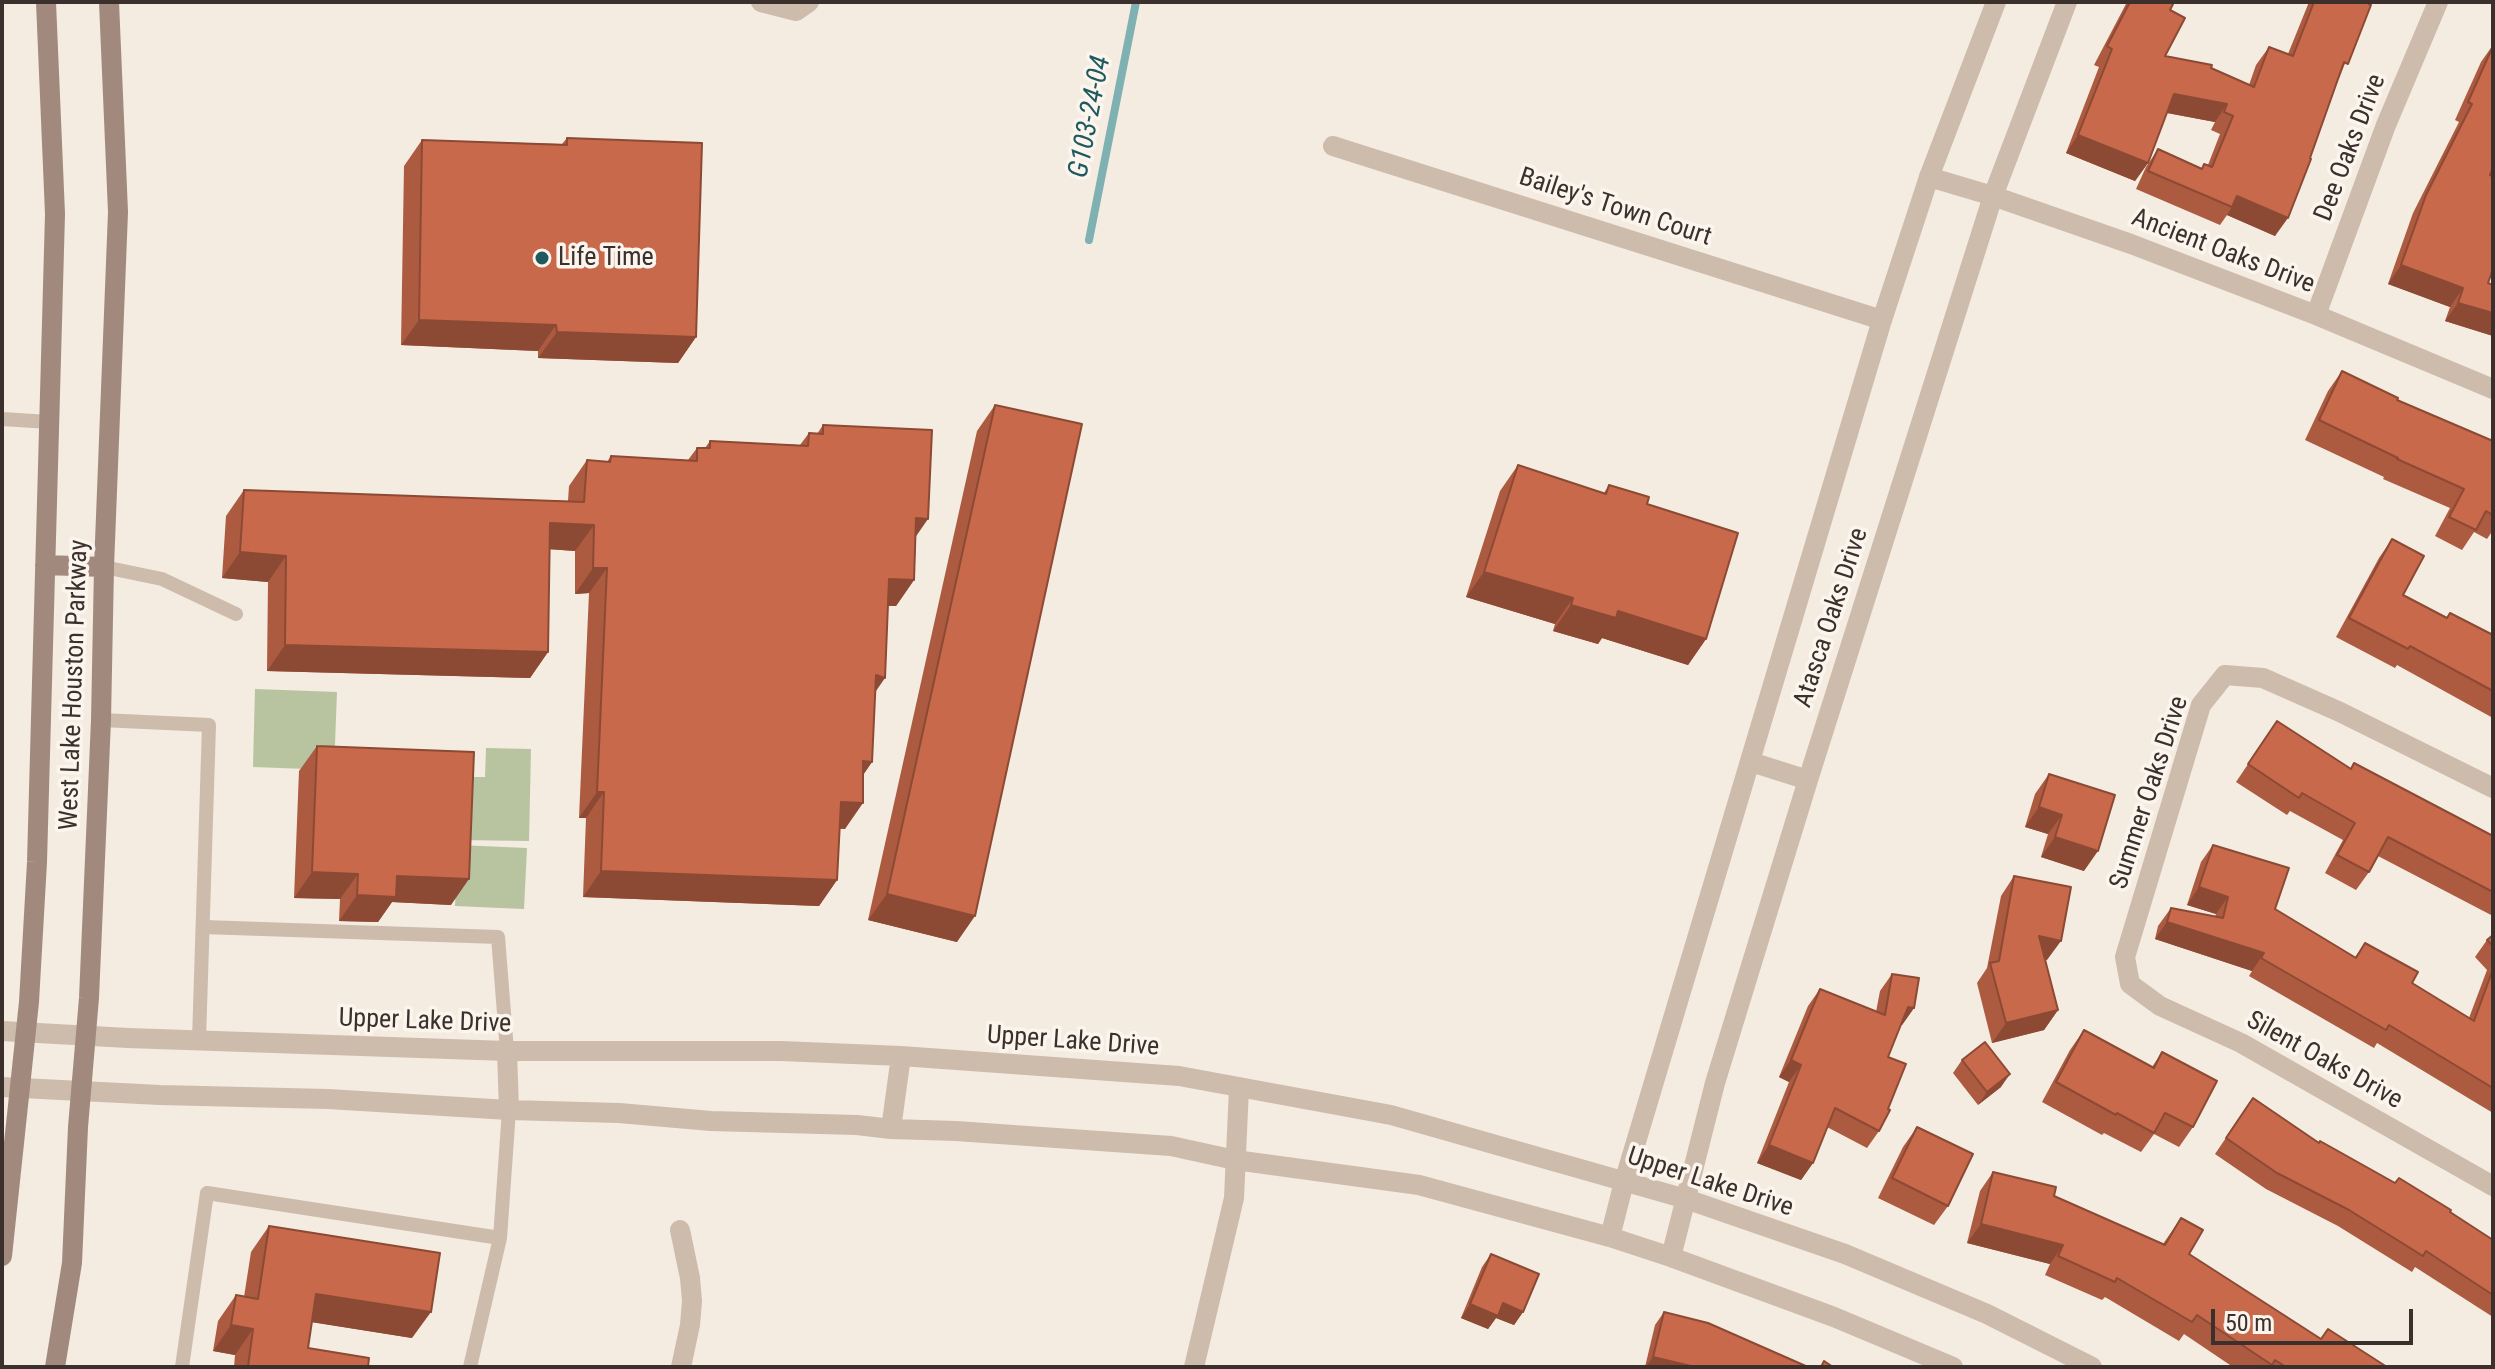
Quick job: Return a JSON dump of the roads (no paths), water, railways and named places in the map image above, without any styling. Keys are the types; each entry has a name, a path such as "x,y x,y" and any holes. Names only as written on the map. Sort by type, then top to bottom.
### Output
{"main road":[{"name":"West Lake Houston Parkway","path":"2,1256 11,1088 26,1032 37,862 55,214 46,2"},
{"name":"West Lake Houston Parkway","path":"55,1367 72,1263 101,720 118,212 109,2"},
{"path":"45,565 104,567"}],"street":[{"path":"761,2 796,11 809,2"},
{"name":"Atasca Oaks Drive","path":"1610,1237 1882,320 1929,177 1996,2"},
{"name":"Atasca Oaks Drive","path":"1671,1257 1715,1083 1808,780 1993,196 2067,2"},
{"name":"Dee Oaks Drive","path":"2316,315 2386,125 2438,2"},
{"name":"Bailey's Town Court","path":"1333,146 1882,320"},
{"name":"Ancient Oaks Drive","path":"1929,177 2131,244 2316,315 2493,389"},
{"name":"Summer Oaks Drive","path":"2130,984 2125,957 2201,705 2225,675 2263,678 2340,712 2493,788"},
{"path":"1751,762 1808,780"},
{"name":"Silent Oaks Drive","path":"2130,984 2160,1006 2241,1043 2493,1186"},
{"name":"Upper Lake Drive","path":"2,1031 507,1051 781,1051 901,1056 1179,1076 1391,1115 1686,1199 1845,1254 1987,1314 2092,1367"},
{"path":"507,1051 509,1110"},
{"path":"891,1129 901,1056"},
{"path":"11,1088 619,1113 711,1121 857,1125 1171,1146 1235,1160 1419,1185 1610,1237 1834,1317 1953,1367"},
{"path":"1194,1367 1234,1198 1239,1088"},
{"path":"680,1230 692,1301 681,1367"}],"lane":[{"path":"2,419 49,422"},
{"path":"104,567 162,579 236,614"},
{"path":"101,720 209,725 199,1040"},
{"path":"203,927 498,937 507,1051"},
{"path":"470,1367 500,1238 509,1110"},
{"path":"182,1367 207,1193 500,1238"}],"waterway":[{"name":"G103-24-04","path":"1089,240 1136,2"}],"place":[{"name":"Life Time","path":"542,258"}]}
